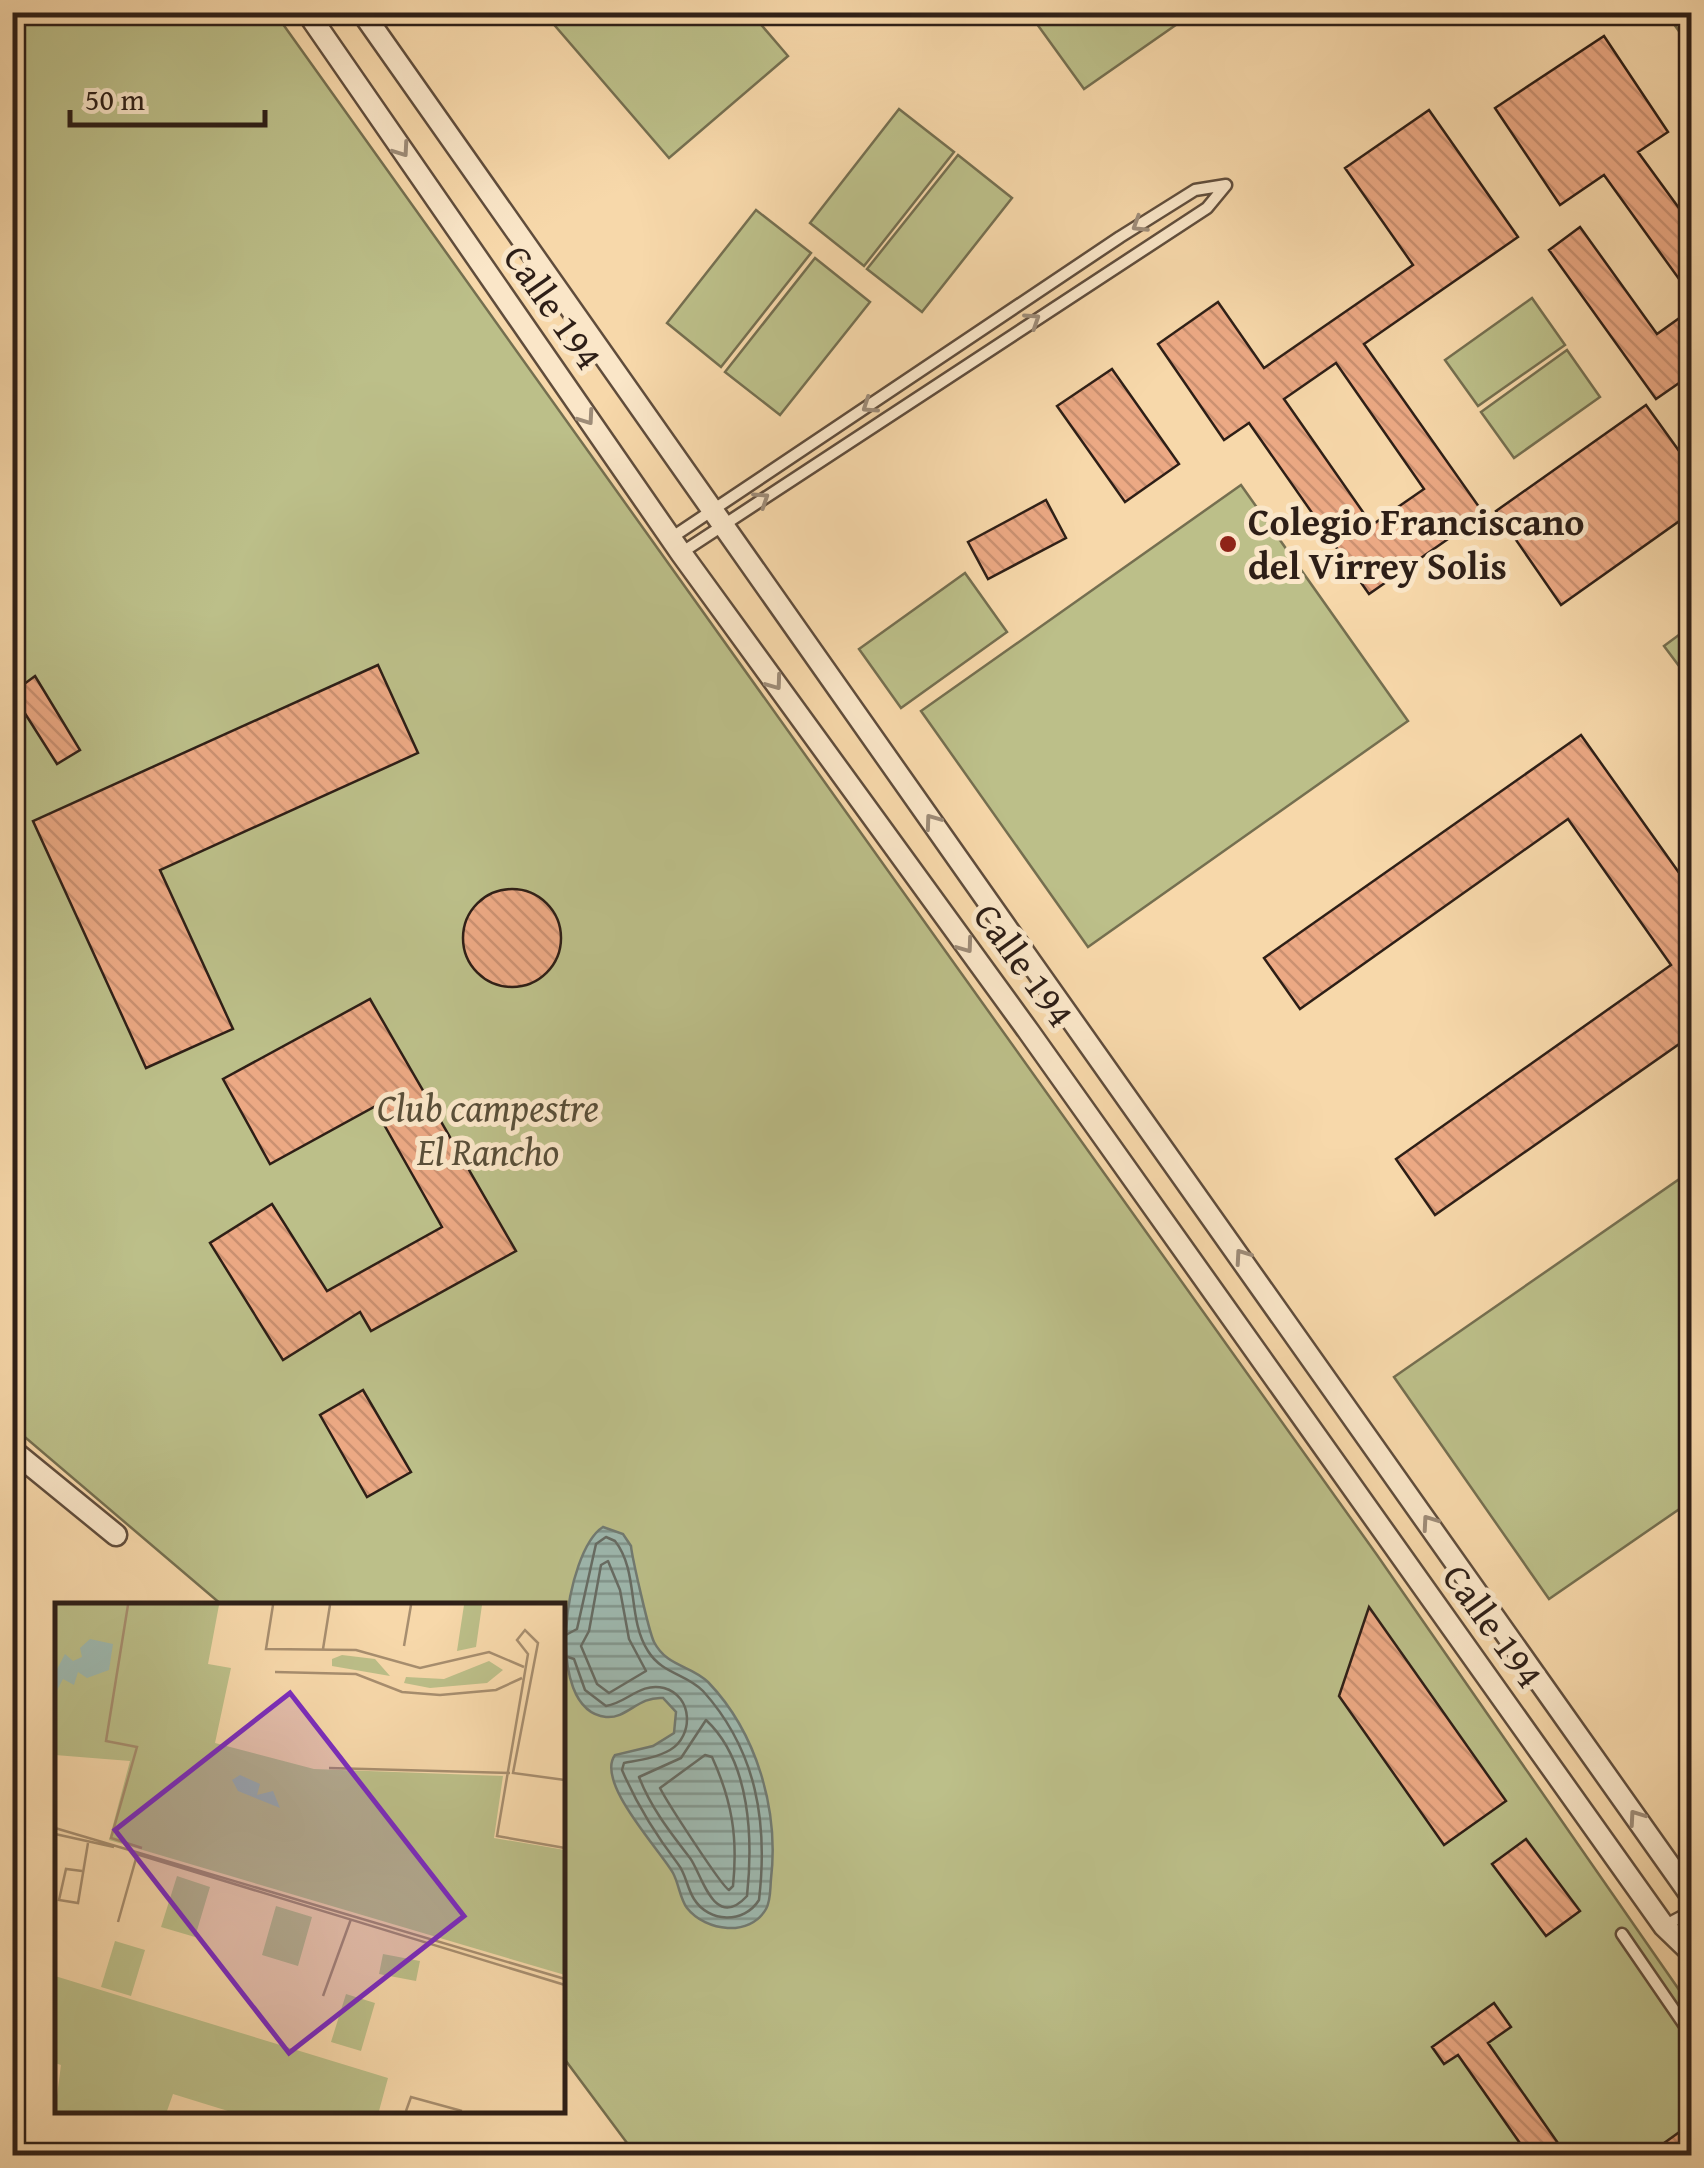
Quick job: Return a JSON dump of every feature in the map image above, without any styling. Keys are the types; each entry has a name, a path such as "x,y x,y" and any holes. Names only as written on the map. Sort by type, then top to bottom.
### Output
{"street":[{"name":"Calle 194","path":"307,12 676,545 1029,1032 1664,1926 1692,1953"},
{"name":"Calle 194","path":"362,12 715,520 1113,1074 1692,1897"},
{"path":"12,1450 116,1535"}],"lane":[{"path":"1226,185 1207,208 676,545 1120,237 1196,190 1226,185"},
{"path":"1664,1926 1692,1911"},
{"path":"1622,1934 1692,2036"}],"green space":[{"name":"Club campestre El Rancho","path":"13,13 275,13 1377,1555 1691,2007 1691,2155 636,2155 565,2060 565,1603 220,1603 13,1427"},
{"path":"544,13 751,13 788,56 669,158"},
{"path":"1029,13 1193,13 1084,89"},
{"path":"1666,13 1691,13 1691,48"},
{"path":"899,109 954,152 864,266 810,223"},
{"path":"958,155 1012,198 922,312 867,269"},
{"path":"756,210 811,253 721,367 667,323"},
{"path":"815,258 870,302 780,415 725,372"},
{"path":"1532,298 1565,345 1478,406 1445,360"},
{"path":"1567,350 1600,397 1514,458 1481,412"},
{"path":"1241,485 1408,721 1088,947 921,711"},
{"path":"965,573 1007,632 901,708 859,649"},
{"path":"1691,626 1691,682 1664,646"},
{"path":"1691,1171 1691,1501 1549,1599 1394,1377"}],"water":[{"path":"603,1527 623,1534 631,1546 648,1624 659,1650 708,1682 725,1702 752,1749 768,1800 773,1853 768,1906 750,1924 716,1926 687,1908 673,1873 614,1782 611,1767 615,1755 653,1746 674,1733 676,1712 663,1698 654,1698 620,1715 606,1717 586,1708 573,1688 567,1660 570,1596 578,1566"}],"building":[{"path":"1604,36 1668,132 1638,152 1692,226 1692,297 1604,175 1560,205 1495,108"},
{"path":"1429,110 1518,237 1364,344 1484,514 1369,594 1249,423 1224,440 1158,344 1218,302 1264,368 1413,265 1345,168","holes":["1336,363 1424,489 1372,525 1284,399"]},
{"path":"1580,227 1657,334 1692,309 1692,374 1656,399 1549,250"},
{"path":"1112,369 1179,464 1125,502 1057,406"},
{"path":"1646,405 1692,469 1692,512 1561,605 1496,511"},
{"path":"1046,500 1066,538 988,579 968,542"},
{"path":"378,665 418,753 160,870 233,1029 146,1068 33,821"},
{"path":"35,676 80,750 57,764 12,693"},
{"path":"1581,735 1692,891 1692,1035 1435,1215 1396,1159 1671,965 1568,819 1300,1009 1264,958"},
{"path":"512,889 531,893 547,903 557,919 561,938 557,957 547,973 531,983 512,987 493,983 477,973 467,957 463,938 467,919 477,903 493,893"},
{"path":"370,999 516,1251 371,1331 360,1312 283,1360 210,1243 272,1204 327,1291 442,1227 374,1107 270,1164 223,1079"},
{"path":"363,1390 411,1472 367,1497 320,1415"},
{"path":"1369,1607 1506,1801 1444,1845 1339,1696"},
{"path":"1526,1839 1580,1911 1546,1936 1492,1864"},
{"path":"1494,2003 1511,2027 1488,2043 1567,2156 1529,2156 1458,2055 1444,2064 1432,2047"},
{"path":"1692,2123 1692,2148 1682,2156 1646,2156"}],"place":[{"name":"Colegio Franciscano del Virrey Solis","path":"1228,544"}]}
